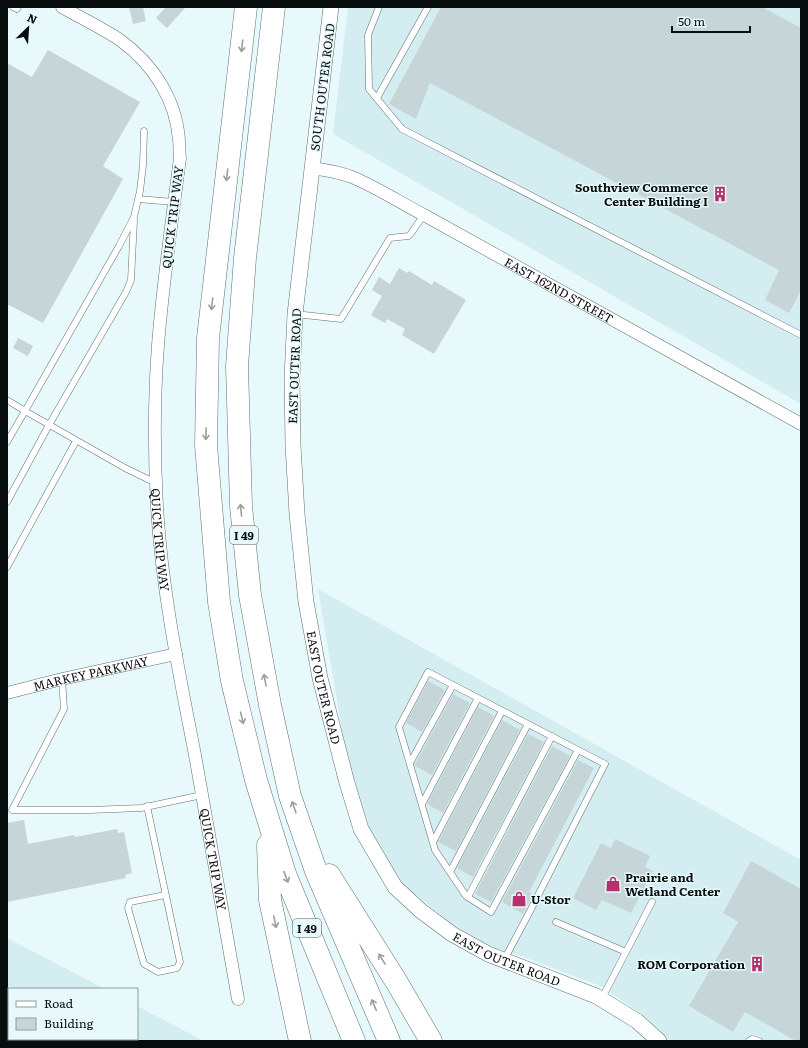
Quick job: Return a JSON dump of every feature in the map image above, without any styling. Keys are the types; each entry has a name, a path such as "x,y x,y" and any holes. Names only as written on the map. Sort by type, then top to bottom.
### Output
{"highway":[{"name":"I 49","path":"246,7 208,338 206,445 219,602 232,681 256,780 266,813 285,874 354,1041"},
{"name":"I 49","path":"274,7 245,258 238,359 240,506 250,595 270,705 290,796 316,871 390,1041"},
{"path":"266,813 270,900 300,1041"},
{"path":"303,833 396,981 431,1041"}],"street":[{"name":"QUICK TRIP WAY","path":"62,7 120,40 148,64 159,79 171,104 176,121 180,158 162,297 155,413 158,522 165,588 176,654 238,999"},
{"name":"SOUTH OUTER ROAD","path":"312,168 331,7"},
{"name":"EAST 162ND STREET","path":"312,168 351,177 424,215 801,424"},
{"name":"EAST OUTER ROAD","path":"312,168 295,314 292,378 293,445 297,514 306,602 320,678 347,783 361,829 395,887 421,911 452,934 488,954 596,996 637,1021 659,1041"},
{"name":"MARKEY PARKWAY","path":"7,693 62,679 176,654"}],"lane":[{"path":"13,7 17,9 18,7"},
{"path":"379,7 368,35 369,89 402,129 801,335"},
{"path":"377,98 428,7"},
{"path":"7,502 49,425 129,286 134,217 143,165 144,131"},
{"path":"138,199 174,202"},
{"path":"295,314 341,318 390,238 410,236 424,215"},
{"path":"7,442 120,246 134,217"},
{"path":"7,400 76,441 156,483"},
{"path":"7,567 76,441"},
{"path":"504,960 605,764 428,672 399,726 435,850 466,896 491,912 578,750"},
{"path":"62,679 64,709 9,811 141,808 202,795"},
{"path":"410,763 453,685"},
{"path":"422,804 478,698"},
{"path":"433,842 502,711"},
{"path":"450,872 528,724"},
{"path":"468,897 552,736"},
{"path":"147,806 166,895 180,962 177,968 158,972 144,964 128,908 130,902 166,895"},
{"path":"601,1000 652,902"},
{"path":"556,922 626,952"},
{"path":"749,1041 752,1039 760,1041"}],"shaded area":[{"path":"348,7 801,7 801,404 333,134"},
{"path":"318,589 801,860 801,1041 671,1041 642,1014 600,986 524,957 494,948 453,925 400,882 368,828 345,748"},
{"path":"7,938 103,988 8,988 8,1040 138,1040 138,1007 204,1041 7,1041"}],"building":[{"path":"129,7 143,7 146,21 133,24"},
{"path":"166,7 186,7 167,28 156,18"},
{"name":"Southview Commerce Center Building I","path":"441,7 762,7 801,28 801,290 789,313 765,300 779,270 430,83 416,119 389,104"},
{"path":"48,50 140,102 103,166 123,179 43,323 7,304 7,63 32,77"},
{"path":"399,268 407,273 409,271 432,285 434,281 466,300 434,354 402,335 405,329 387,319 385,323 371,315 382,296 372,290 379,277 390,284"},
{"path":"18,338 33,346 28,356 13,348"},
{"path":"428,681 445,690 422,732 406,723"},
{"path":"453,694 470,703 432,775 415,766 415,764"},
{"path":"478,707 494,716 443,813 427,804"},
{"path":"502,720 520,730 456,851 438,842"},
{"path":"528,734 544,742 473,877 457,868"},
{"path":"552,746 570,756 491,902 475,894"},
{"path":"578,760 594,768 529,892 533,894 523,914 502,902"},
{"path":"24,820 28,844 74,835 75,837 117,829 118,833 124,832 132,873 125,875 126,878 7,902 7,823"},
{"name":"Prairie and Wetland Center","path":"615,839 650,856 645,867 653,871 631,913 602,900 596,910 573,898 601,843 611,848"},
{"name":"ROM Corporation","path":"751,861 801,889 801,1041 796,1041 745,1012 733,1032 689,1006 738,922 723,913"}],"place":[{"name":"Southview Commerce Center Building I","path":"720,194"},
{"name":"Prairie and Wetland Center","path":"613,884"},
{"name":"U-Stor","path":"519,899"},
{"name":"ROM Corporation","path":"757,964"}]}
